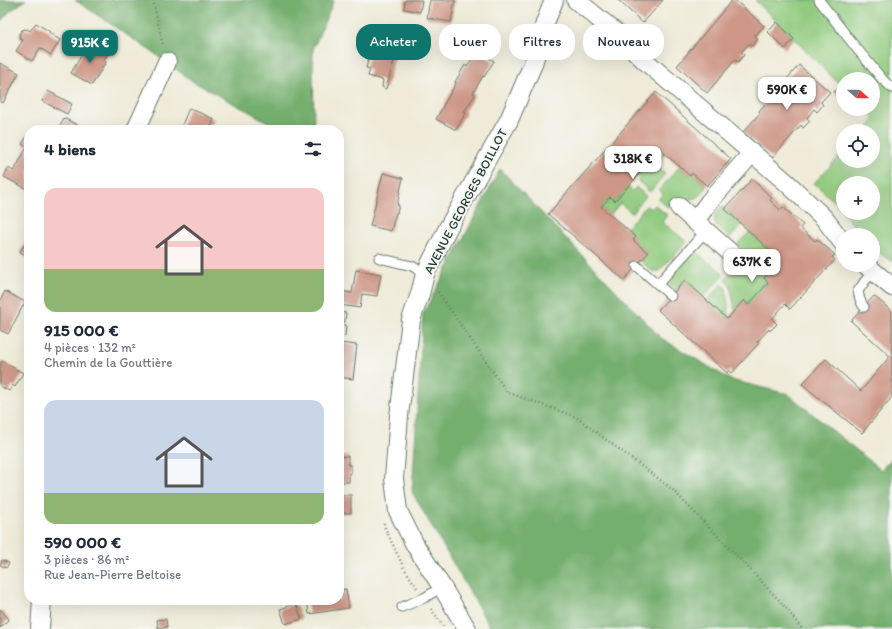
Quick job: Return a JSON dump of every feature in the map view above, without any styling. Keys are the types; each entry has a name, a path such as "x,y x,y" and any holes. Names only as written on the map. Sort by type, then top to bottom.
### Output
{"street":[{"name":"AVENUE GEORGES BOILLOT","path":"463,628 442,587 415,545 398,511 394,479 399,416 411,320 425,274 448,228 509,120 533,64 545,23 554,0"},
{"path":"576,0 620,36 644,60 752,153 824,218 836,234"},
{"path":"138,125 167,62"},
{"path":"701,226 709,202 752,153"},
{"path":"679,207 733,255"},
{"path":"875,272 892,287"},
{"path":"40,629 42,605"}],"lane":[{"path":"819,0 853,44 883,80 892,88"},
{"path":"658,284 701,226"},
{"path":"379,258 412,266 425,274"},
{"path":"637,266 671,296"},
{"path":"864,307 861,304 858,290 865,281 868,272"},
{"path":"402,607 424,598 442,587"}],"path":[{"path":"153,0 167,62"},
{"path":"425,274 507,392 576,417 672,489 782,603 802,629"}],"green space":[{"path":"0,0 26,0 9,12 0,22"},
{"path":"75,0 334,0 313,49 314,125 274,125 190,80 167,62"},
{"path":"755,0 892,0 892,262 880,253 880,228 855,228 849,220 880,220 880,176 836,176 836,203 814,183 836,160 836,168 880,168 880,124 870,124 875,119 872,116 880,116 880,72 836,72 836,81"},
{"path":"655,145 665,154 655,165 665,174 650,192 638,181 641,177 639,174 646,155"},
{"path":"679,167 689,176 692,173 707,186 701,194 695,198 688,199 679,195 668,207 658,199 663,194 659,190"},
{"path":"500,169 661,338 731,380 788,394 881,470 892,458 892,629 491,629 412,492 423,314"},
{"path":"628,187 633,191 636,187 646,196 632,213 620,203 610,215 601,207 610,197 615,201"},
{"path":"655,205 667,215 662,222 687,242 659,271 652,271 641,261 648,253 633,240 626,229 646,206 651,209"},
{"path":"722,206 742,225 730,238 718,227 715,220 715,216"},
{"path":"750,232 780,260 764,278 768,283 748,305 743,300 735,310 730,285 725,279 748,255 737,244"},
{"path":"695,251 710,264 712,263 724,275 703,297 685,280 675,290 669,283 669,279"},
{"path":"722,284 726,288 729,316 727,319 707,301"}],"building":[{"path":"405,0 422,0 420,12 404,9"},
{"path":"430,0 455,0 451,22 427,18"},
{"path":"618,0 663,0 643,23"},
{"path":"732,0 735,0 764,26 755,36 758,39 752,46 749,44 741,52 744,55 738,62 735,60 707,93 677,66"},
{"path":"777,22 794,39 785,49 768,32"},
{"path":"36,23 60,40 51,55 40,48 32,61 16,51 23,40 20,39 19,34 22,30 27,29 30,31"},
{"path":"89,42 108,53 104,61 106,62 92,85 71,73"},
{"path":"368,60 394,60 386,89 382,87 383,80 368,76 370,69 366,68"},
{"path":"471,60 494,61 473,93 475,95 464,112 466,113 456,130 436,119 465,65 467,67"},
{"path":"0,63 19,73 3,103 0,102"},
{"path":"799,65 830,92 821,102 823,105 817,112 814,109 807,118 810,121 803,128 801,125 772,158 743,132"},
{"path":"48,91 72,104 67,114 42,101"},
{"path":"656,92 731,159 707,186 692,173 690,176 655,145 646,155 652,160 615,201 610,197 601,207 636,237 633,240 648,253 624,280 548,214"},
{"path":"189,108 214,119 212,125 182,125"},
{"path":"64,118 77,125 60,125"},
{"path":"24,153 24,187 4,177 8,168 14,171"},
{"path":"383,173 403,178 397,205 399,205 391,231 370,226"},
{"path":"752,179 772,198 770,200 780,210 783,207 803,225 800,228 815,241 817,239 835,255 832,257 835,260 790,309 785,304 772,319 777,324 770,331 769,329 757,342 759,343 732,373 729,370 727,373 658,310 685,280 727,319 744,300 748,305 768,283 764,278 780,260 725,209"},
{"path":"24,245 24,254 20,252"},
{"path":"356,270 381,274 377,296 362,294 360,308 344,306 344,292 352,293"},
{"path":"5,291 24,301 8,334 0,330 0,301"},
{"path":"874,296 892,311 892,397 862,433 802,384 826,359 861,391 890,356 851,321"},
{"path":"344,313 346,313 344,326"},
{"path":"344,326 346,326 345,336"},
{"path":"344,344 357,345 353,379 344,378"},
{"path":"2,361 23,373 15,387 13,385 9,391 0,386 0,365"},
{"path":"344,456 348,456 348,465 351,465 349,482 344,482"},
{"path":"344,495 351,495 351,513 344,513"},
{"path":"2,560 9,563 6,568 0,565"},
{"path":"344,589 346,589 349,608 309,614 308,605 344,605"},
{"path":"296,605 302,619 285,624 280,609"},
{"path":"0,609 9,619 0,628"},
{"path":"166,619 167,627 158,628 157,620"}]}
